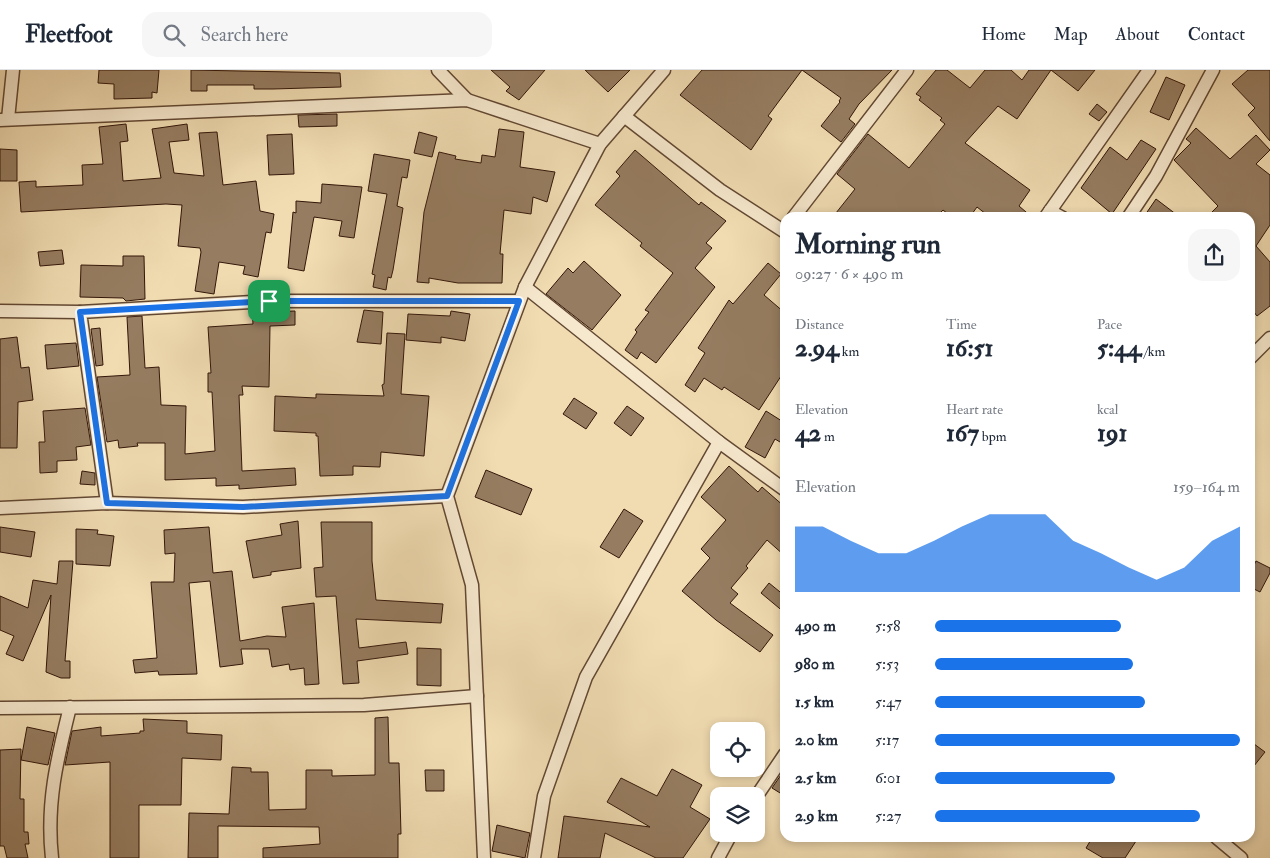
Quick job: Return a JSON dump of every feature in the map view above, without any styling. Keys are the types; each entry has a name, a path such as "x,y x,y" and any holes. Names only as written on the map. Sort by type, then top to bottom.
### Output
{"street":[{"path":"13,70 4,120 467,100 600,144"},
{"path":"438,70 467,100"},
{"path":"484,858 472,584 447,496 525,287 600,144 664,70"},
{"path":"799,212 907,70"},
{"path":"1049,212 1149,70"},
{"path":"1132,212 1156,176 1213,70"},
{"path":"624,116 720,190 780,228"},
{"path":"525,287 719,442 780,486"},
{"path":"0,311 80,312 269,301 519,301"},
{"path":"80,312 107,503"},
{"path":"1255,353 1270,338"},
{"path":"534,858 544,796 586,677 719,442"},
{"path":"0,508 107,503 243,507 447,496"},
{"path":"0,708 364,705 477,696"},
{"path":"52,858 49,826 54,770 70,707"},
{"path":"763,787 780,761"},
{"path":"718,858 727,842"},
{"path":"1222,842 1241,858"}],"building":[{"path":"99,70 159,70 157,93 152,92 152,98 114,99 114,84 98,83"},
{"path":"191,70 340,73 341,87 254,89 254,85 207,85 207,91 191,91"},
{"path":"491,70 545,70 519,100 506,91 510,87"},
{"path":"585,70 630,70 608,92"},
{"path":"702,70 802,70 768,116 772,119 751,150 680,95"},
{"path":"802,70 892,70 859,104 849,119 855,124 841,142 821,126 840,102 841,98"},
{"path":"936,70 947,70 970,88 985,70 1011,70 1022,80 1029,70 1051,70 1017,119 998,106 965,143 1030,190 1019,206 1026,212 983,212 977,207 973,212 946,212 943,210 941,212 837,212 855,189 837,174 868,134 909,168 945,124 940,120 942,118 919,100 921,97 916,94"},
{"path":"1051,70 1095,70 1078,91"},
{"path":"1248,70 1270,70 1270,141 1248,115 1255,108 1232,84"},
{"path":"1166,77 1185,85 1169,120 1150,112"},
{"path":"1097,104 1107,112 1099,121 1089,114"},
{"path":"337,114 337,126 299,127 298,115"},
{"path":"126,124 128,141 120,142 123,181 161,178 152,129 187,124 189,140 169,142 174,173 204,176 199,133 217,132 223,185 256,181 260,211 274,214 271,233 266,232 258,277 243,274 245,266 219,262 214,294 195,291 201,252 200,248 178,246 182,205 166,204 21,212 19,182 36,181 36,187 83,185 82,165 103,164 99,127"},
{"path":"1196,128 1230,159 1256,135 1270,150 1256,164 1270,175 1270,225 1256,246 1270,262 1270,306 1257,316 1255,313 1255,212 1212,212 1218,206 1174,160 1191,143 1186,139"},
{"path":"499,129 524,132 520,167 555,172 547,202 533,197 531,214 504,210 500,254 503,254 502,283 458,283 429,278 429,283 417,282 424,212 439,152 456,156 455,159 481,163 482,155 495,157"},
{"path":"419,132 437,137 432,157 414,153"},
{"path":"292,134 294,174 269,175 267,135"},
{"path":"1141,140 1156,149 1113,212 1110,212 1081,188 1110,147 1127,160"},
{"path":"0,149 17,150 17,181 0,181"},
{"path":"635,150 699,205 701,202 726,221 706,243 712,248 695,268 715,287 656,363 641,352 637,359 625,350 637,332 635,330 649,312 645,310 673,273 640,246 642,243 595,205 620,176 616,172"},
{"path":"374,154 410,160 407,178 402,177 397,206 403,208 393,270 391,278 388,277 386,290 373,287 375,275 372,274 387,194 368,191"},
{"path":"322,184 362,187 354,238 339,236 342,221 314,217 304,271 288,268 293,212 296,213 296,201 321,203"},
{"path":"1156,199 1173,212 1147,212"},
{"path":"62,250 64,264 40,266 38,252"},
{"path":"123,256 144,256 145,299 126,301 123,298 80,297 81,265 123,266"},
{"path":"584,261 621,295 592,330 546,294 568,268 573,273"},
{"path":"768,263 780,273 764,295 780,309 780,378 759,410 724,387 722,390 704,378 695,392 685,385 705,353 698,348 729,300 733,304"},
{"path":"267,309 267,312 295,311 295,325 270,326 269,387 242,386 243,395 239,395 242,471 295,468 296,485 239,489 239,485 216,486 216,478 165,480 165,443 137,443 138,446 119,448 118,440 107,442 97,377 130,375 127,317 142,316 145,368 159,367 161,405 186,406 185,454 215,451 212,392 208,392 208,373 211,373 208,327 253,324 252,310"},
{"path":"364,310 383,312 381,344 357,342"},
{"path":"451,311 470,314 465,341 441,337 441,343 406,340 408,314 450,316"},
{"path":"100,328 103,365 96,366 91,329"},
{"path":"387,333 405,334 401,394 429,396 424,456 381,452 380,467 353,466 353,475 320,476 318,436 316,436 316,433 274,431 275,396 316,398 316,394 384,396 382,385 384,384"},
{"path":"17,337 21,368 29,367 33,400 18,402 17,448 0,448 0,339"},
{"path":"76,343 79,366 47,369 45,345"},
{"path":"574,398 597,413 586,429 563,414"},
{"path":"627,406 644,418 631,436 614,423"},
{"path":"85,408 91,445 76,447 77,460 57,461 57,472 40,473 39,442 45,442 43,411"},
{"path":"766,411 780,420 780,442 775,439 765,458 745,447"},
{"path":"729,466 758,492 762,487 780,503 780,552 767,540 746,566 748,568 731,588 738,594 730,603 773,635 760,652 716,620 682,591 710,558 701,549 726,520 701,497"},
{"path":"486,470 532,489 521,515 475,497"},
{"path":"82,471 95,473 95,485 80,484"},
{"path":"624,509 643,521 619,558 600,547"},
{"path":"298,521 301,568 271,572 271,575 253,578 246,541 282,535 280,524"},
{"path":"321,522 372,522 372,561 376,600 443,604 441,623 356,619 359,648 406,642 408,654 357,661 359,683 343,684 336,596 316,597 314,568 323,567"},
{"path":"0,527 35,532 31,557 0,552"},
{"path":"209,527 213,573 232,571 240,641 267,636 286,637 282,607 314,603 319,684 305,685 304,668 290,670 289,664 272,667 269,649 241,649 243,664 220,667 210,581 189,583 197,674 159,675 158,671 135,673 133,660 157,658 151,582 174,582 175,553 165,554 164,530"},
{"path":"76,529 98,530 97,534 114,536 110,566 76,564"},
{"path":"59,561 73,561 65,661 70,661 70,678 61,678 46,672 51,595 23,661 6,654 14,636 0,630 0,596 28,608 33,580 57,584"},
{"path":"1256,561 1270,568 1270,573 1260,592 1255,590"},
{"path":"769,583 780,592 780,609 761,593"},
{"path":"417,648 441,649 441,686 417,685"},
{"path":"388,717 389,763 399,763 401,834 398,834 398,858 263,858 263,848 320,844 319,827 218,826 218,858 188,858 189,813 229,814 232,767 251,768 251,772 268,772 269,810 306,809 306,770 332,770 332,776 375,775 375,718"},
{"path":"143,719 187,721 187,733 222,735 221,760 182,758 181,805 139,805 139,858 110,858 110,762 65,765 72,731 101,727 101,736 140,733 140,731 144,731"},
{"path":"27,727 55,733 48,765 21,760"},
{"path":"1255,745 1265,752 1255,765"},
{"path":"21,749 20,799 24,799 24,832 28,832 29,844 25,844 28,858 7,858 4,846 0,846 0,750"},
{"path":"672,769 702,785 690,807 710,819 683,858 656,858 605,833 600,858 558,858 564,816 650,827 607,802 621,778 657,796"},
{"path":"425,770 444,770 444,791 426,791"},
{"path":"780,776 780,793 772,788"},
{"path":"497,825 530,833 525,858 492,851"},
{"path":"1090,842 1135,842 1125,858 1103,858 1086,848"}],"route":[{"path":"269,301 519,301 447,496 243,507 107,503 80,312 269,301"}]}
